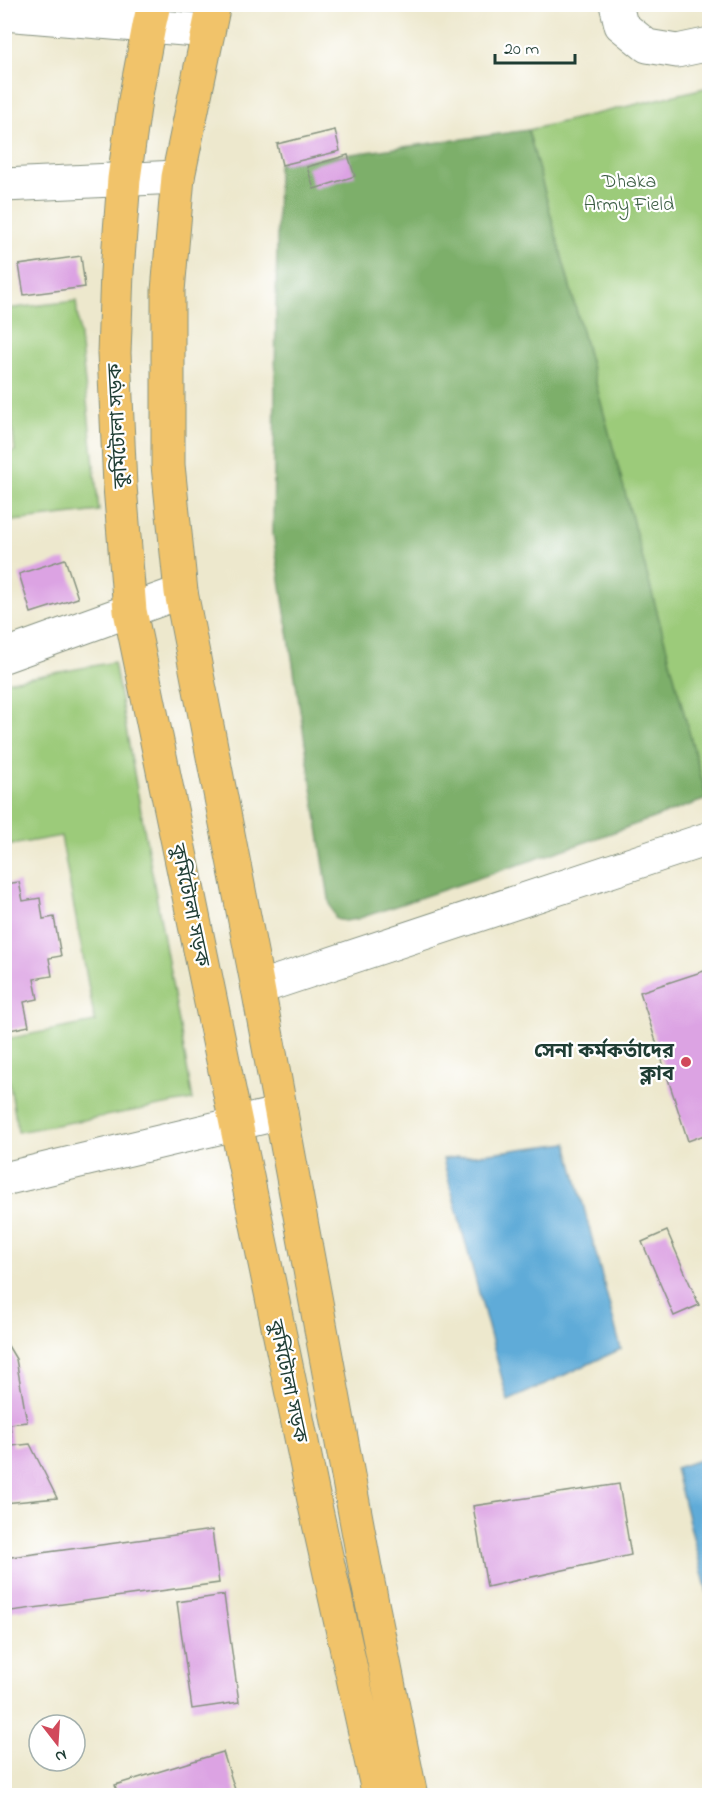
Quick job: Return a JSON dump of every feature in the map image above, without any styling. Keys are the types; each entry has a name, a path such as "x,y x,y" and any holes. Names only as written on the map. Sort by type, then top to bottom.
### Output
{"main road":[{"name":"কুর্মিটোলা সড়ক","path":"152,15 135,100 124,179 114,353 120,486 130,611 316,1510 379,1796"},
{"name":"কুর্মিটোলা সড়ক","path":"211,18 178,177 168,291 168,465 181,592 258,988 366,1573 411,1796"}],"street":[{"path":"616,4 621,25 647,46 676,51 710,44"},
{"path":"4,14 152,15 211,18"},
{"path":"4,185 178,177"},
{"path":"4,656 181,592"},
{"path":"258,988 710,838"},
{"path":"4,1179 281,1113"}],"green space":[{"name":"Dhaka Army Field","path":"709,87 710,799 707,799 528,130"},
{"path":"528,130 707,799 357,919 345,921 336,919 330,905 273,534 278,164"},
{"path":"76,301 99,511 5,522 5,453 15,451 9,400 5,400 5,309"},
{"path":"114,662 193,1100 18,1132 5,1057 5,1039 95,1022 61,836 5,846 5,682"}],"water":[{"path":"567,1143 621,1349 508,1401 443,1159"},
{"path":"710,1457 709,1599 675,1468"}],"building":[{"path":"335,130 340,151 282,165 277,144"},
{"path":"348,155 355,176 314,189 307,167"},
{"path":"81,256 85,287 24,295 19,265"},
{"path":"65,559 78,598 31,613 19,574"},
{"path":"19,882 23,901 40,898 43,919 54,917 61,956 49,958 52,976 34,979 38,999 24,1002 29,1026 5,1031 5,884"},
{"name":"সেনা কর্মকর্তাদের ক্লাব","path":"710,969 710,1133 688,1141 640,992"},
{"path":"667,1231 699,1305 674,1316 642,1242"},
{"path":"4,1339 16,1359 27,1422 10,1424 12,1446 30,1444 57,1498 4,1503"},
{"path":"619,1484 631,1555 487,1587 473,1506"},
{"path":"212,1530 219,1583 4,1612 4,1558"},
{"path":"224,1595 239,1702 192,1709 177,1602"},
{"path":"223,1752 237,1796 118,1796 115,1785"}],"place":[{"name":"সেনা কর্মকর্তাদের ক্লাব","path":"686,1062"}]}
